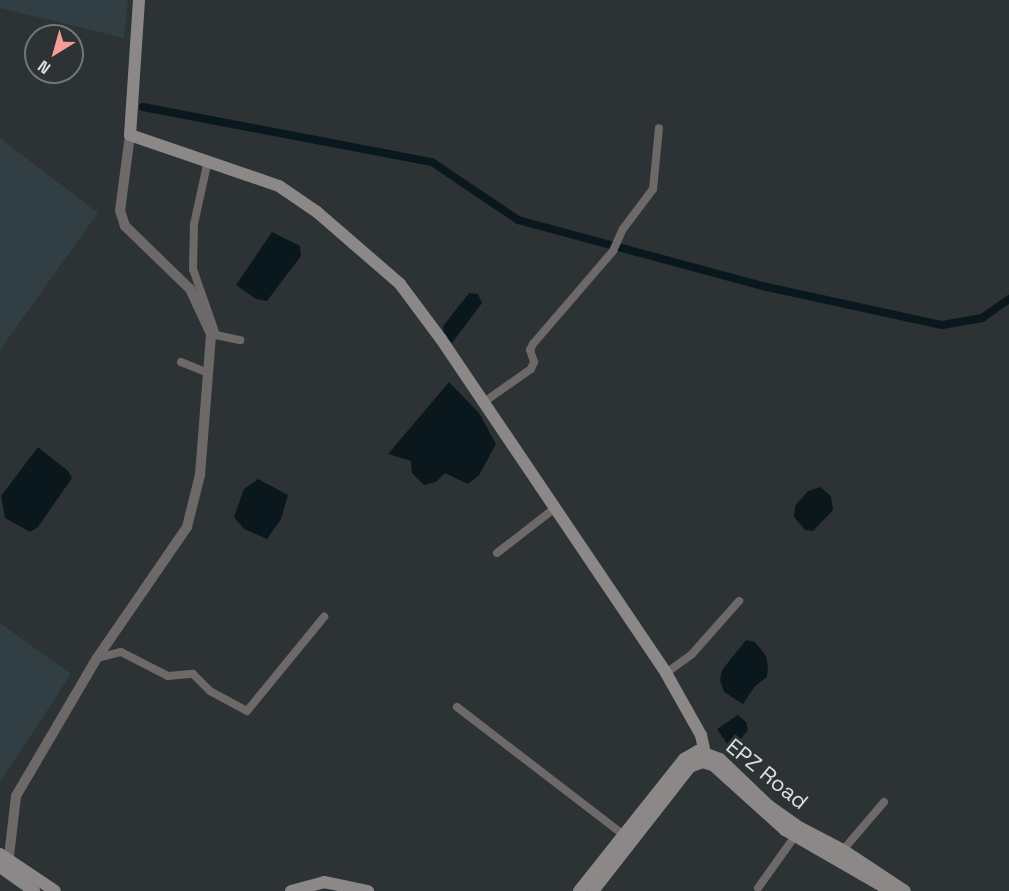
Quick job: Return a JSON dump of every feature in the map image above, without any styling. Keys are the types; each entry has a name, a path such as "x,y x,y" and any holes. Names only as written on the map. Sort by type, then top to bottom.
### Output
{"main road":[{"path":"139,0 130,135 279,186 377,262 407,293 484,402 666,673 701,735 707,758"},
{"name":"EPZ Road","path":"593,891 624,836 684,759 698,751 798,832 904,891"},
{"name":"EPZ Road","path":"579,891 603,870 690,766 707,758"},
{"name":"EPZ Road","path":"798,832 843,850 856,864 890,891"},
{"path":"4,855 55,891"},
{"path":"0,867 34,891"},
{"path":"291,891 324,882 368,891"}],"street":[{"path":"484,402 531,369 534,362 530,350 533,344 613,251 617,240 653,189 659,128"},
{"path":"130,135 120,211 125,226 190,289 213,334"},
{"path":"4,855 16,796 97,658 187,528 201,475 213,334 193,269 194,224 208,160"},
{"path":"213,334 240,340"},
{"path":"181,362 208,373"},
{"path":"497,553 555,508"},
{"path":"666,673 692,654 739,601"},
{"path":"97,658 121,652 168,676 193,674 210,691 247,711 324,617"},
{"path":"457,707 624,836"},
{"path":"843,850 884,802"},
{"path":"758,888 798,832"}],"shaded area":[{"path":"0,0 128,0 124,38 84,28 84,24 66,24 0,8"},
{"path":"0,138 98,213 0,350"},
{"path":"272,232 300,246 301,256 267,301 256,299 236,285"},
{"path":"469,293 478,294 482,303 452,343 444,335 443,326"},
{"path":"449,382 479,413 496,444 479,475 468,484 445,473 436,482 424,485 412,473 411,461 388,454"},
{"path":"38,447 68,471 72,478 38,527 30,532 5,518 1,496"},
{"path":"258,479 288,495 281,519 267,539 244,529 234,517 244,489"},
{"path":"820,487 831,496 833,510 813,531 805,530 794,517 795,506 808,491"},
{"path":"0,623 71,674 0,782"},
{"path":"746,640 755,642 766,656 768,667 767,677 755,686 743,704 724,692 720,680 722,670"},
{"path":"738,715 746,722 748,730 741,739 728,745 717,729"}],"waterway":[{"path":"143,107 432,162 518,220 767,287 942,325 982,318 1009,299"}]}
